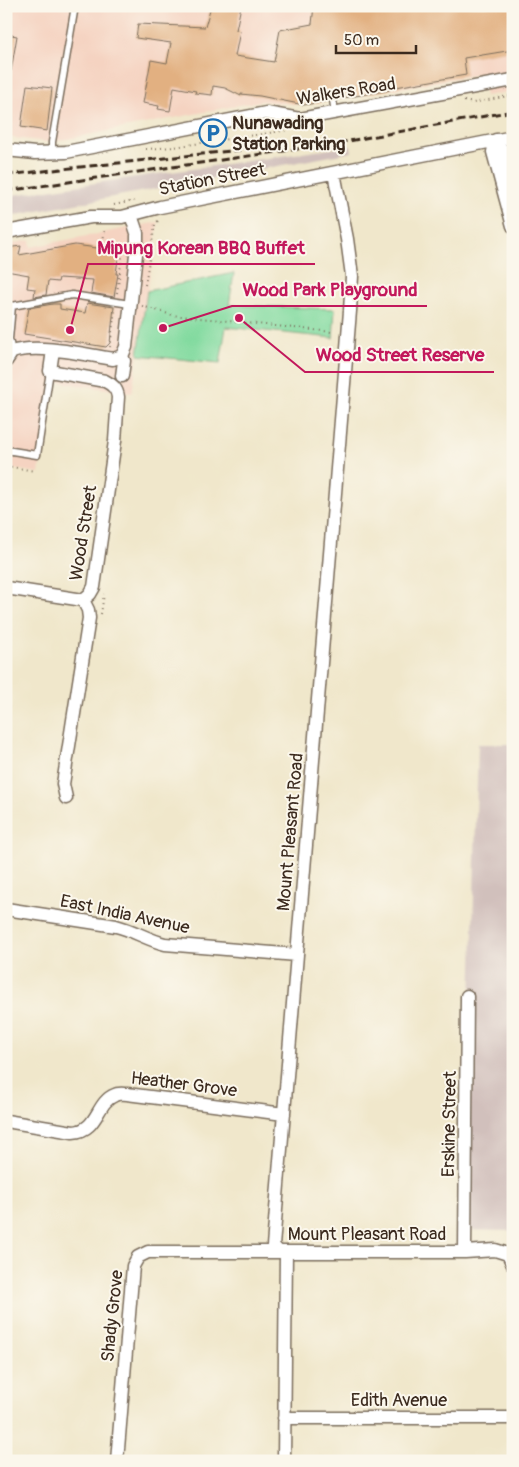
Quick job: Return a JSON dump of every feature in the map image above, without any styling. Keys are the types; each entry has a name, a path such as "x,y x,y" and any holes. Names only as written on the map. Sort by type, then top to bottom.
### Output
{"street":[{"name":"Walkers Road","path":"6,150 35,154 52,153 100,146 266,113 300,119 334,106 513,80"},
{"name":"Station Street","path":"6,232 84,218 113,218 131,215 160,207 513,137"},
{"path":"496,140 504,150 513,184"},
{"path":"496,140 493,152 513,226"},
{"name":"Mount Pleasant Road","path":"334,172 352,276 274,1246 282,1252 465,1252 495,1250 508,1254 512,1260"},
{"path":"122,376 124,361 122,356 126,347 137,245 137,233 131,215"},
{"path":"9,356 26,348 113,359 122,356"},
{"path":"50,372 53,350"},
{"name":"Wood Street","path":"50,372 105,381 117,390 118,397 115,441 94,587 90,594 82,600 88,610 89,618 63,784 66,798"},
{"path":"6,588 82,600"},
{"name":"East India Avenue","path":"6,909 116,926 129,929 156,942 165,944 297,955"},
{"name":"Erskine Street","path":"465,1252 467,996"},
{"name":"Heather Grove","path":"6,1121 82,1132 115,1094 284,1114"},
{"name":"Shady Grove","path":"116,1461 133,1266 138,1257 148,1252 282,1252"},
{"path":"282,1252 284,1461"},
{"name":"Edith Avenue","path":"284,1418 513,1418"}],"lane":[{"path":"52,153 52,142 75,6"},
{"path":"9,356 9,304 72,295 130,304"},
{"path":"6,450 36,455 50,372"}],"path":[{"path":"461,89 463,100 470,103 513,95"},
{"path":"150,254 155,224 162,217"},
{"path":"130,304 138,304 172,316 332,332"},
{"path":"6,466 35,471"}],"shaded area":[{"path":"6,6 513,6 513,91 485,96 481,74 304,105 260,101 57,141 47,142 6,137"},
{"path":"351,146 352,152 6,217 6,196"},
{"path":"158,222 132,393 53,381 39,473 6,468 6,245 30,240 31,247"},
{"path":"478,744 513,744 513,1231 465,1230"}],"green space":[{"path":"234,273 229,305 335,309 333,338 226,327 220,363 138,355 147,291"}],"building":[{"path":"211,6 241,6 236,30 240,31 235,56 274,62 280,30 312,24 314,6 513,6 513,50 464,58 466,75 338,99 332,95 328,101 304,105 260,96 241,94 241,96 225,88 213,86 212,95 195,93 196,91 174,87 170,111 158,109 159,106 143,103 151,60 167,63 171,43 136,38 138,24 205,27"},
{"path":"6,34 17,36 11,71 6,70"},
{"path":"27,85 52,88 47,131 21,127"},
{"path":"75,245 119,251 114,297 91,293 93,280 59,278 58,282 48,281 46,295 34,297 35,289 27,288 29,275 6,271 6,248 21,246 19,255"},
{"path":"87,303 114,307 110,343 106,347 24,334 29,308 60,304 60,309 85,313"}],"railway":[{"path":"6,191 332,144 513,111"},
{"path":"6,175 240,150"}],"place":[{"name":"Nunawading Station Parking","path":"213,133"},
{"name":"Wood Street Reserve","path":"239,318"},
{"name":"Wood Park Playground","path":"163,328"},
{"name":"Mipung Korean BBQ Buffet","path":"70,330"}]}
